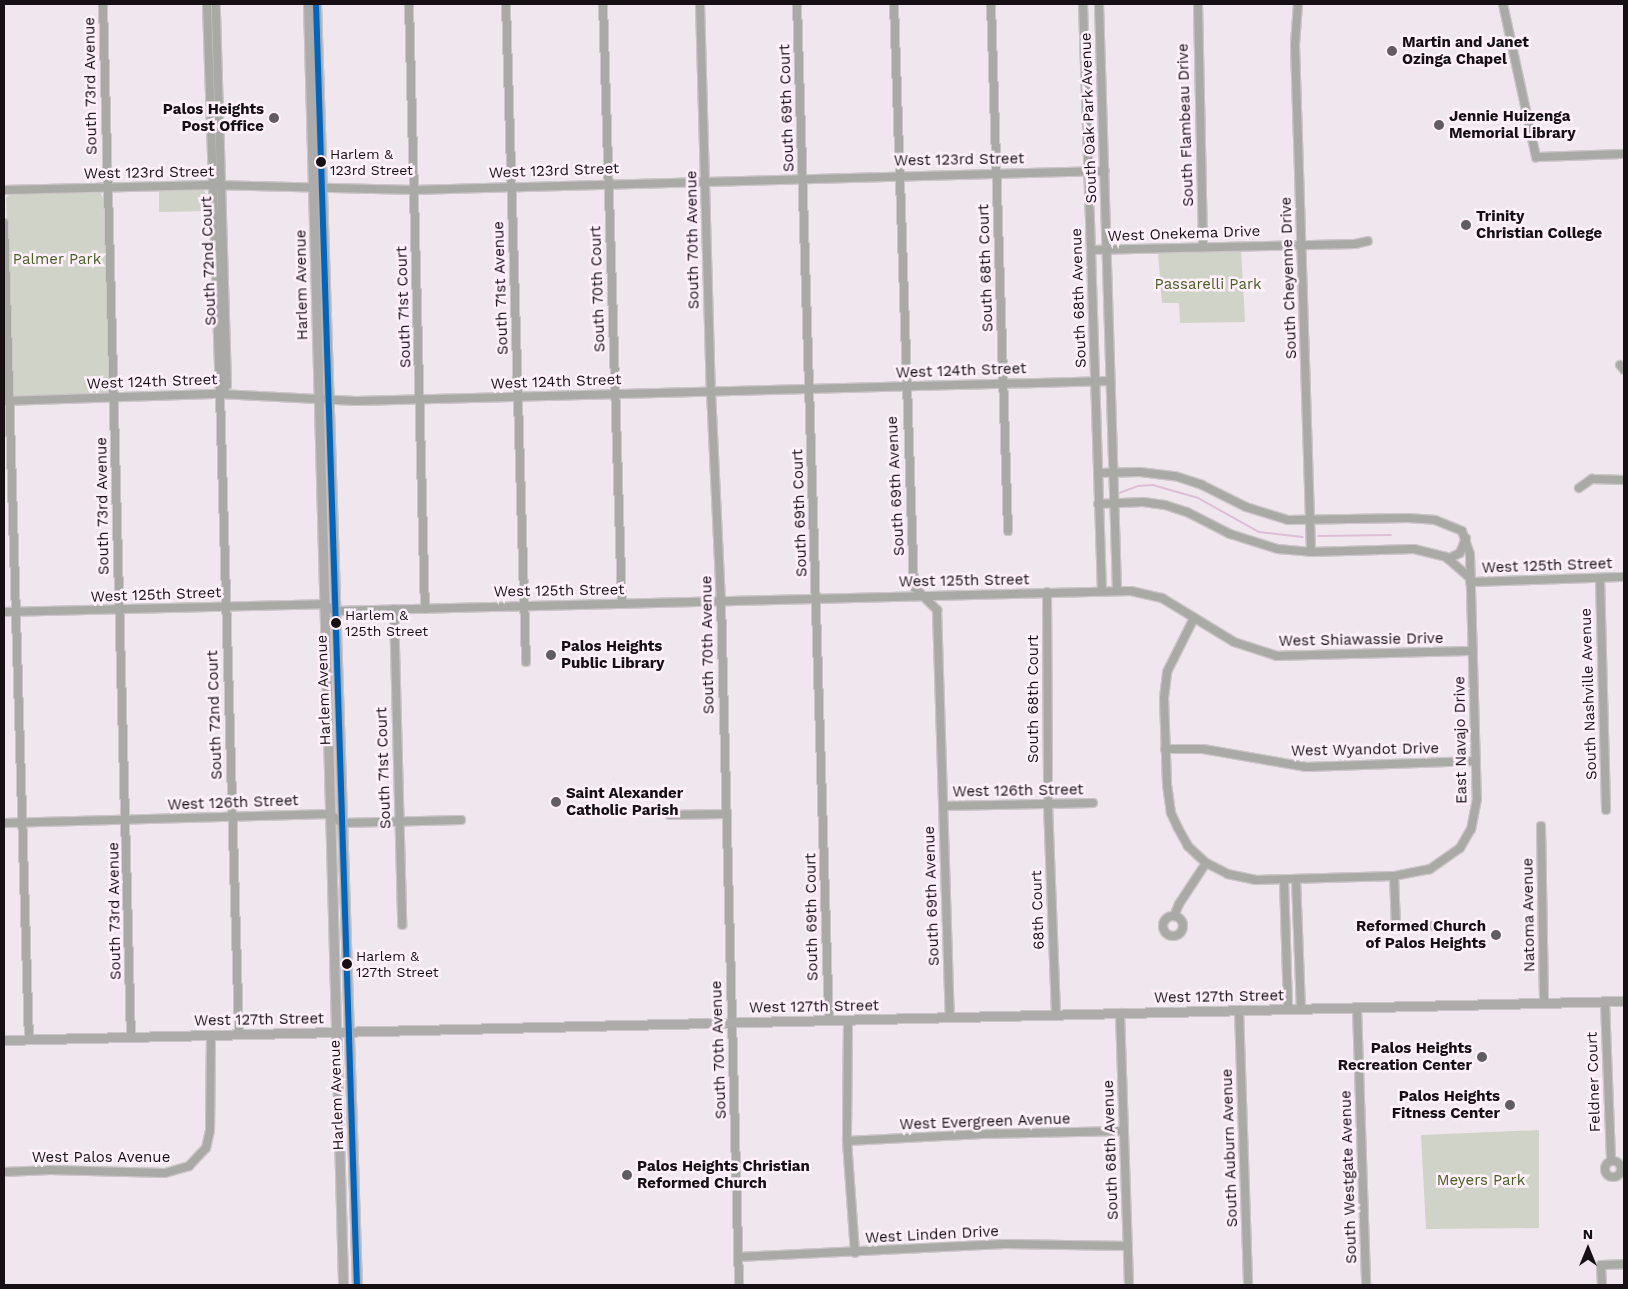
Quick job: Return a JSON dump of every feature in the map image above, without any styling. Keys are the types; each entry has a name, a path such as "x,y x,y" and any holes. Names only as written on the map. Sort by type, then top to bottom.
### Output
{"main road":[{"name":"Harlem Avenue","path":"308,4 343,1285"},
{"name":"Harlem Avenue","path":"316,4 324,188 335,611 357,1285"},
{"name":"West 127th Street","path":"4,1040 1624,1001"}],"street":[{"name":"South 73rd Avenue","path":"103,4 131,1037"},
{"name":"South 72nd Court","path":"208,4 212,185 219,252"},
{"name":"South 72nd Court","path":"216,4 221,185 219,252 220,394 239,1034"},
{"name":"South 71st Court","path":"408,4 425,609"},
{"name":"South 71st Avenue","path":"506,4 526,662"},
{"name":"South 70th Court","path":"603,4 622,604"},
{"name":"South 70th Avenue","path":"700,4 711,391 721,601 725,814 739,1285"},
{"name":"South 69th Court","path":"797,4 809,389 818,598 829,1020"},
{"name":"South 69th Avenue","path":"894,4 905,386 914,587 937,610 950,1017"},
{"name":"South 68th Court","path":"991,4 1008,531"},
{"name":"South 68th Avenue","path":"1083,4 1102,591"},
{"name":"South Oak Park Avenue","path":"1099,4 1117,591"},
{"name":"South Flambeau Drive","path":"1198,4 1203,246"},
{"name":"South Cheyenne Drive","path":"1298,4 1295,45 1311,552"},
{"path":"1503,4 1536,157 1624,154"},
{"name":"West 123rd Street","path":"4,190 107,186 212,185 414,190 609,182 1105,171"},
{"path":"4,223 6,401 23,822 29,1040"},
{"name":"West Onekema Drive","path":"1091,250 1368,242"},
{"name":"West 124th Street","path":"6,401 220,394 330,401 1110,381"},
{"path":"1098,474 1175,476 1268,516 1311,521 1435,520 1453,526 1466,538 1460,553 1448,559"},
{"path":"1579,488 1592,479 1624,480"},
{"path":"1098,504 1165,505 1253,542 1311,552 1414,549 1448,559 1470,580"},
{"name":"East Navajo Drive","path":"1194,618 1167,672 1165,749 1171,813 1182,838 1206,862 1238,877 1296,880 1394,876 1430,869 1452,855 1464,842 1476,808 1473,651 1466,538"},
{"name":"West 125th Street","path":"1470,580 1624,577"},
{"name":"South Nashville Avenue","path":"1600,578 1606,810"},
{"name":"West 125th Street","path":"335,611 1117,591"},
{"name":"West Shiawassie Drive","path":"1117,591 1162,598 1247,649 1276,656 1473,651"},
{"name":"South 68th Court","path":"1047,592 1048,805"},
{"path":"323,604 335,611"},
{"name":"West 125th Street","path":"4,612 323,604"},
{"name":"South 71st Court","path":"394,610 402,925"},
{"name":"West Wyandot Drive","path":"1165,749 1203,749 1306,767 1476,762"},
{"name":"West 126th Street","path":"944,806 1093,803"},
{"name":"68th Court","path":"1048,805 1056,1015"},
{"path":"330,814 342,822 461,820"},
{"name":"West 126th Street","path":"4,823 330,814"},
{"path":"670,816 725,814"},
{"name":"Natoma Avenue","path":"1541,826 1544,1003"},
{"path":"1174,916 1179,904 1206,862"},
{"path":"1394,876 1396,926 1440,926"},
{"path":"1284,880 1288,1009"},
{"path":"1296,880 1301,1009"},
{"name":"Feldner Court","path":"1605,1002 1612,1161"},
{"name":"South Westgate Avenue","path":"1357,1008 1366,1285"},
{"name":"South Auburn Avenue","path":"1239,1010 1248,1285"},
{"name":"South 68th Avenue","path":"1120,1013 1129,1285"},
{"path":"848,1020 847,1141 855,1253"},
{"name":"West Palos Avenue","path":"4,1172 50,1170 166,1174 195,1162 206,1148 210,1130 211,1035"},
{"name":"West Evergreen Avenue","path":"847,1141 975,1134 1124,1132"},
{"name":"West Linden Drive","path":"738,1257 855,1253 1005,1244 1128,1246"},
{"path":"1602,1285 1602,1265 1624,1264"}],"green space":[{"path":"194,189 204,191 208,196 208,211 159,212 159,190"},
{"name":"Palmer Park","path":"100,191 105,203 109,392 104,395 14,396 6,198 11,193"},
{"name":"Passarelli Park","path":"1241,250 1245,322 1180,323 1179,303 1162,303 1158,252"},
{"name":"Meyers Park","path":"1539,1130 1539,1228 1426,1229 1421,1135"}],"waterway":[{"path":"1119,493 1138,486 1153,485 1198,498 1259,532 1303,537"},
{"path":"1318,536 1391,535"}],"transit line":[{"path":"316,4 357,1285"}],"place":[{"name":"Martin and Janet Ozinga Chapel","path":"1392,51"},
{"name":"Palos Heights Post Office","path":"274,118"},
{"name":"Jennie Huizenga Memorial Library","path":"1439,125"},
{"name":"Harlem & 123rd Street","path":"321,162"},
{"name":"Trinity Christian College","path":"1466,225"},
{"name":"Harlem & 125th Street","path":"336,623"},
{"name":"Palos Heights Public Library","path":"551,655"},
{"name":"Saint Alexander Catholic Parish","path":"556,802"},
{"name":"Reformed Church of Palos Heights","path":"1496,935"},
{"name":"Harlem & 127th Street","path":"347,964"},
{"name":"Palos Heights Recreation Center","path":"1482,1057"},
{"name":"Palos Heights Fitness Center","path":"1510,1105"},
{"name":"Palos Heights Christian Reformed Church","path":"627,1175"}]}
